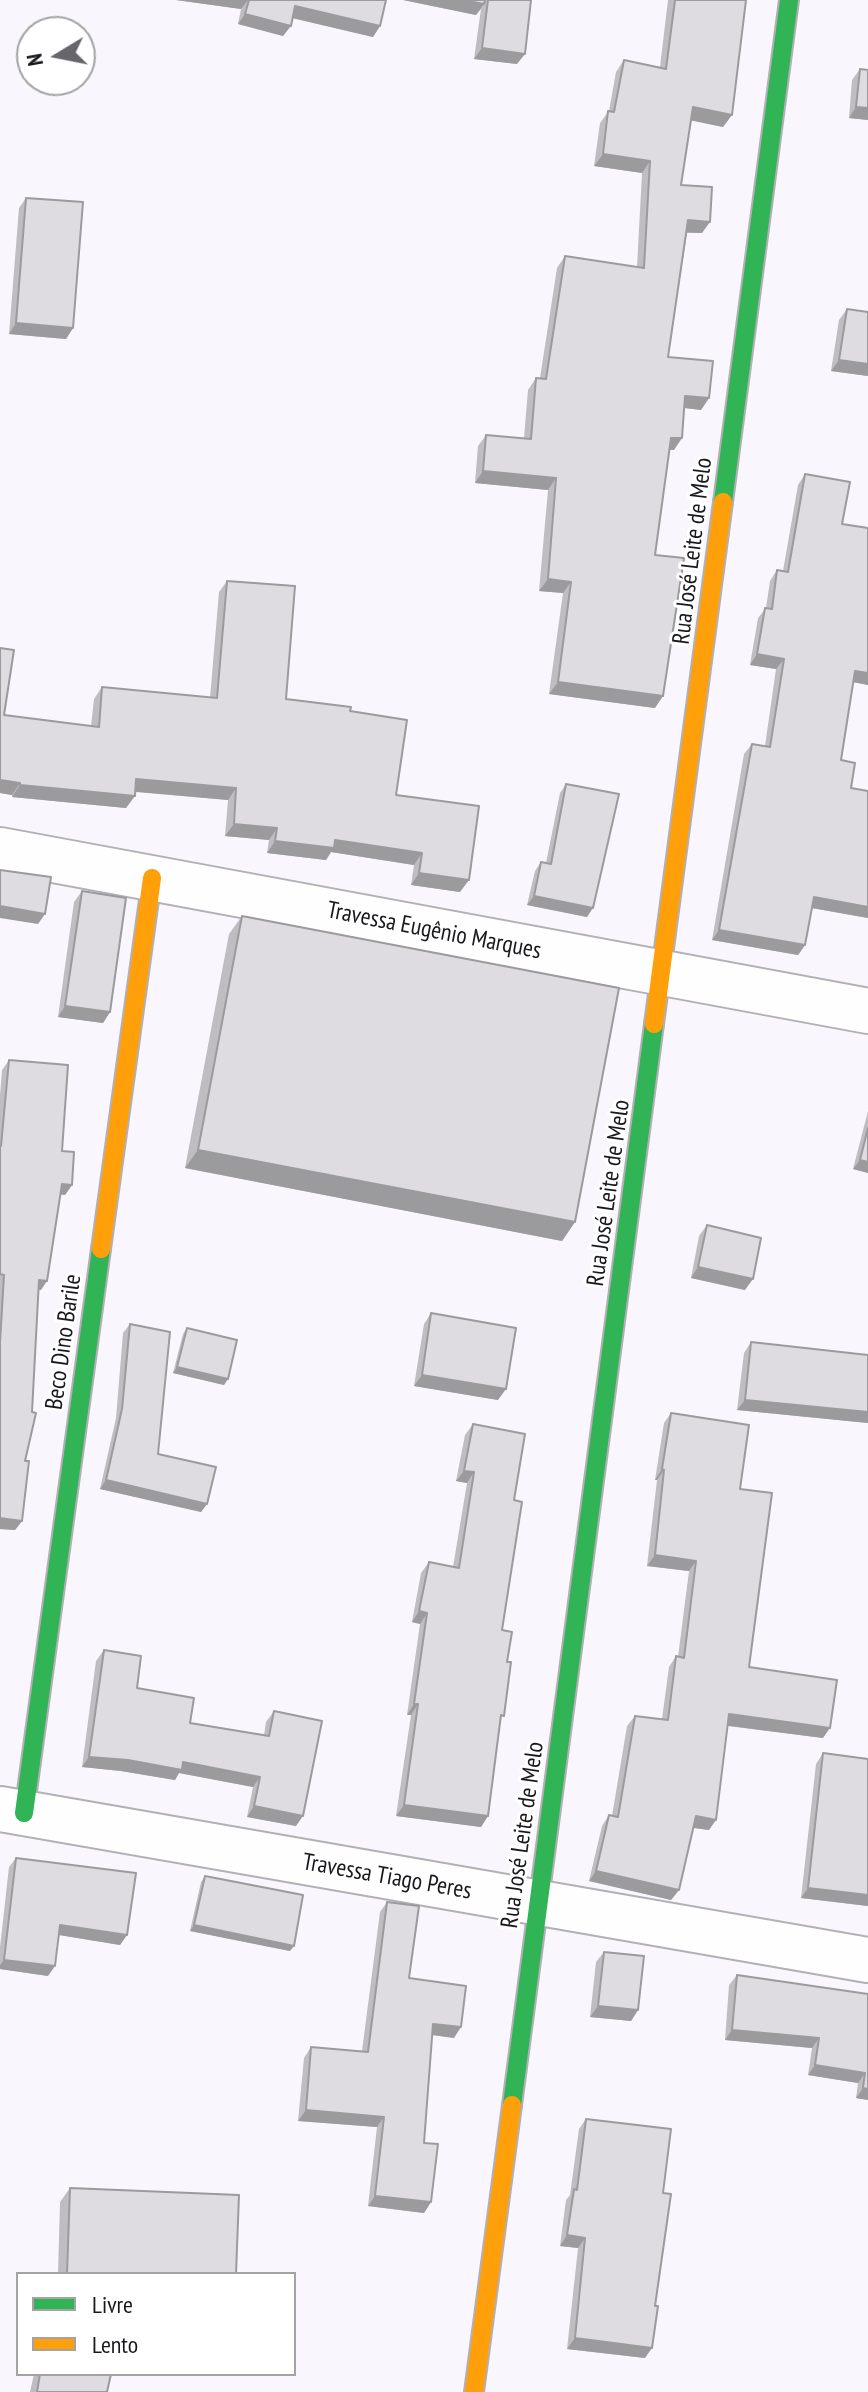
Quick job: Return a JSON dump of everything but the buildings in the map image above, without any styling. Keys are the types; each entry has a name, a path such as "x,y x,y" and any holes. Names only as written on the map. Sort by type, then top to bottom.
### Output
{"street":[{"name":"Rua José Leite de Melo","path":"474,2392 789,0"},
{"name":"Travessa Eugênio Marques","path":"0,850 868,1011"},
{"name":"Beco Dino Barile","path":"12,1811 152,878"},
{"name":"Travessa Tiago Peres","path":"12,1811 868,1960"}],"traffic: fast":[{"path":"723,502 789,0"},
{"path":"512,2105 654,1024"},
{"path":"24,1813 101,1249"}],"traffic: slow":[{"path":"654,1024 723,502"},
{"path":"101,1249 152,878"},
{"path":"474,2392 512,2105"}]}
